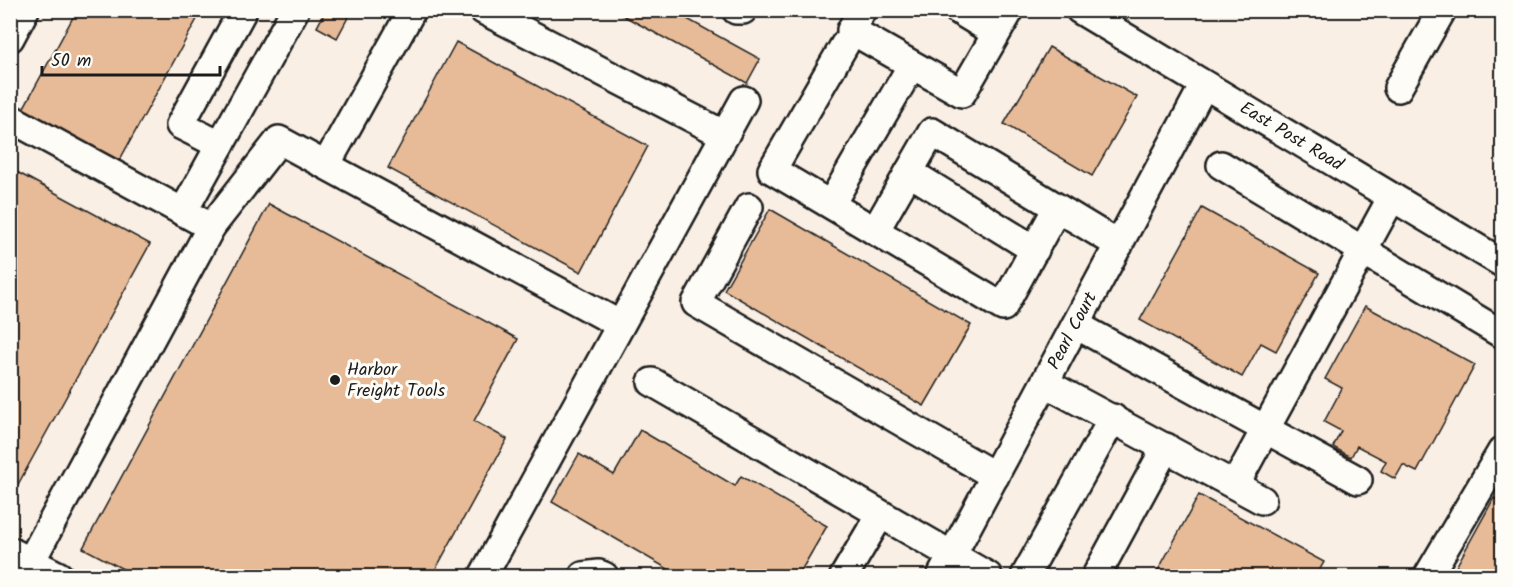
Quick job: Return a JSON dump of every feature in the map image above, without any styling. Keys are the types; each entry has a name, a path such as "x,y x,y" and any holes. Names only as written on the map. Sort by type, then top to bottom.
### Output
{"street":[{"path":"10,38 26,10"},
{"path":"220,145 180,125 243,10"},
{"path":"183,212 295,10"},
{"path":"326,165 412,10"},
{"path":"483,10 725,135"},
{"path":"736,10 743,10"},
{"path":"862,10 851,30 962,93 1003,22 958,10"},
{"name":"East Post Road","path":"1080,10 1503,263"},
{"path":"1398,88 1441,12"},
{"path":"845,44 772,170 1003,307 1057,208"},
{"path":"831,204 905,77"},
{"name":"Pearl Court","path":"947,567 1204,85"},
{"path":"483,576 619,324 744,100"},
{"path":"10,118 211,227"},
{"path":"875,231 932,132 1119,245"},
{"path":"59,576 21,563 211,227 279,140 619,324"},
{"path":"1221,165 1500,333"},
{"path":"909,172 1035,250"},
{"path":"1234,485 1392,197"},
{"path":"750,207 696,303 995,476"},
{"path":"1076,325 1358,480"},
{"path":"652,382 880,515 947,567 988,576"},
{"path":"1045,383 1262,500"},
{"path":"1025,576 1113,418"},
{"path":"1096,576 1166,447"},
{"path":"1428,576 1503,451"},
{"path":"844,576 880,515"},
{"path":"583,576 598,574 604,576"}],"building":[{"path":"77,10 202,10 118,163 22,111"},
{"path":"326,10 352,10 337,38 317,27"},
{"path":"613,10 671,10 760,59 747,83"},
{"path":"1489,10 1502,10 1502,18"},
{"path":"456,42 648,146 581,272 388,168"},
{"path":"1049,47 1137,97 1092,176 1004,124"},
{"path":"15,171 150,244 10,499 10,179"},
{"name":"Harbor Freight Tools","path":"269,204 518,339 474,421 507,439 432,576 136,576 83,548"},
{"path":"1202,208 1319,273 1276,351 1261,343 1242,377 1140,320"},
{"path":"770,209 971,325 924,406 724,290"},
{"path":"1365,306 1475,365 1417,472 1403,465 1395,479 1381,471 1386,461 1357,446 1351,457 1333,447 1341,431 1324,422 1342,388 1325,379"},
{"path":"640,430 735,486 741,476 827,526 798,576 680,576 552,502 579,454 614,475"},
{"path":"1199,495 1324,562 1316,576 1155,576"},
{"path":"1494,498 1502,502 1502,576 1451,576"}],"place":[{"name":"Harbor Freight Tools","path":"335,380"}]}
